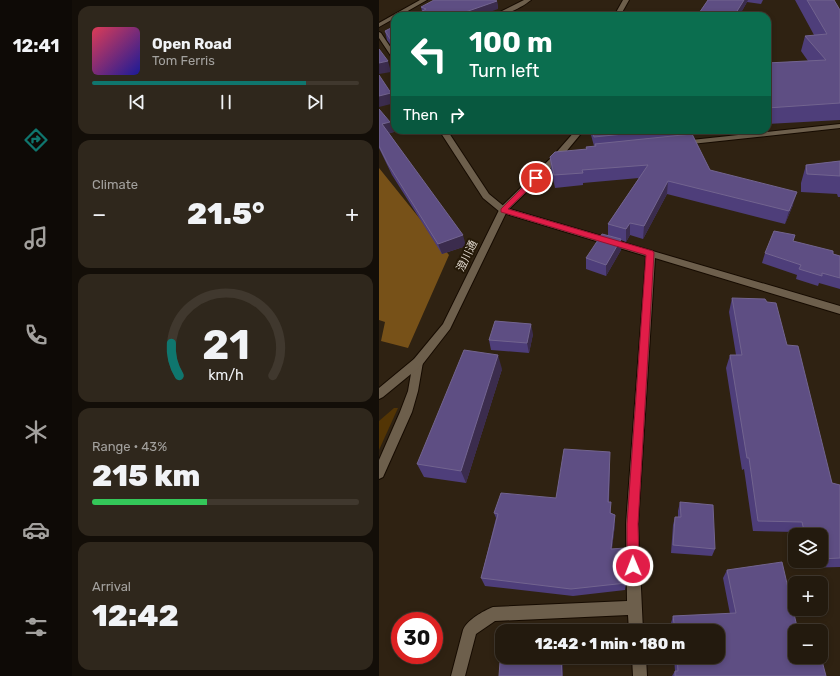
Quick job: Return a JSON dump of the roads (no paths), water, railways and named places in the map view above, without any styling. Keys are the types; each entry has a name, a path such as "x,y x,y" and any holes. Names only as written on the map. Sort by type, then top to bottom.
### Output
{"street":[{"path":"402,12 424,0"},
{"path":"505,12 528,0"},
{"path":"619,12 626,0"},
{"path":"380,24 391,18"},
{"path":"380,24 388,25"},
{"path":"379,34 391,52"},
{"path":"771,134 840,126"},
{"path":"446,134 486,196 503,210 840,310"},
{"name":"澄川通","path":"379,394 418,362 447,326 503,210 561,157 577,134"},
{"path":"675,144 767,134"},
{"path":"636,624 632,524 651,253"},
{"path":"379,473 407,412 413,392 418,362"},
{"path":"458,676 471,630 493,614 635,608"},
{"path":"639,664 640,676"}]}
